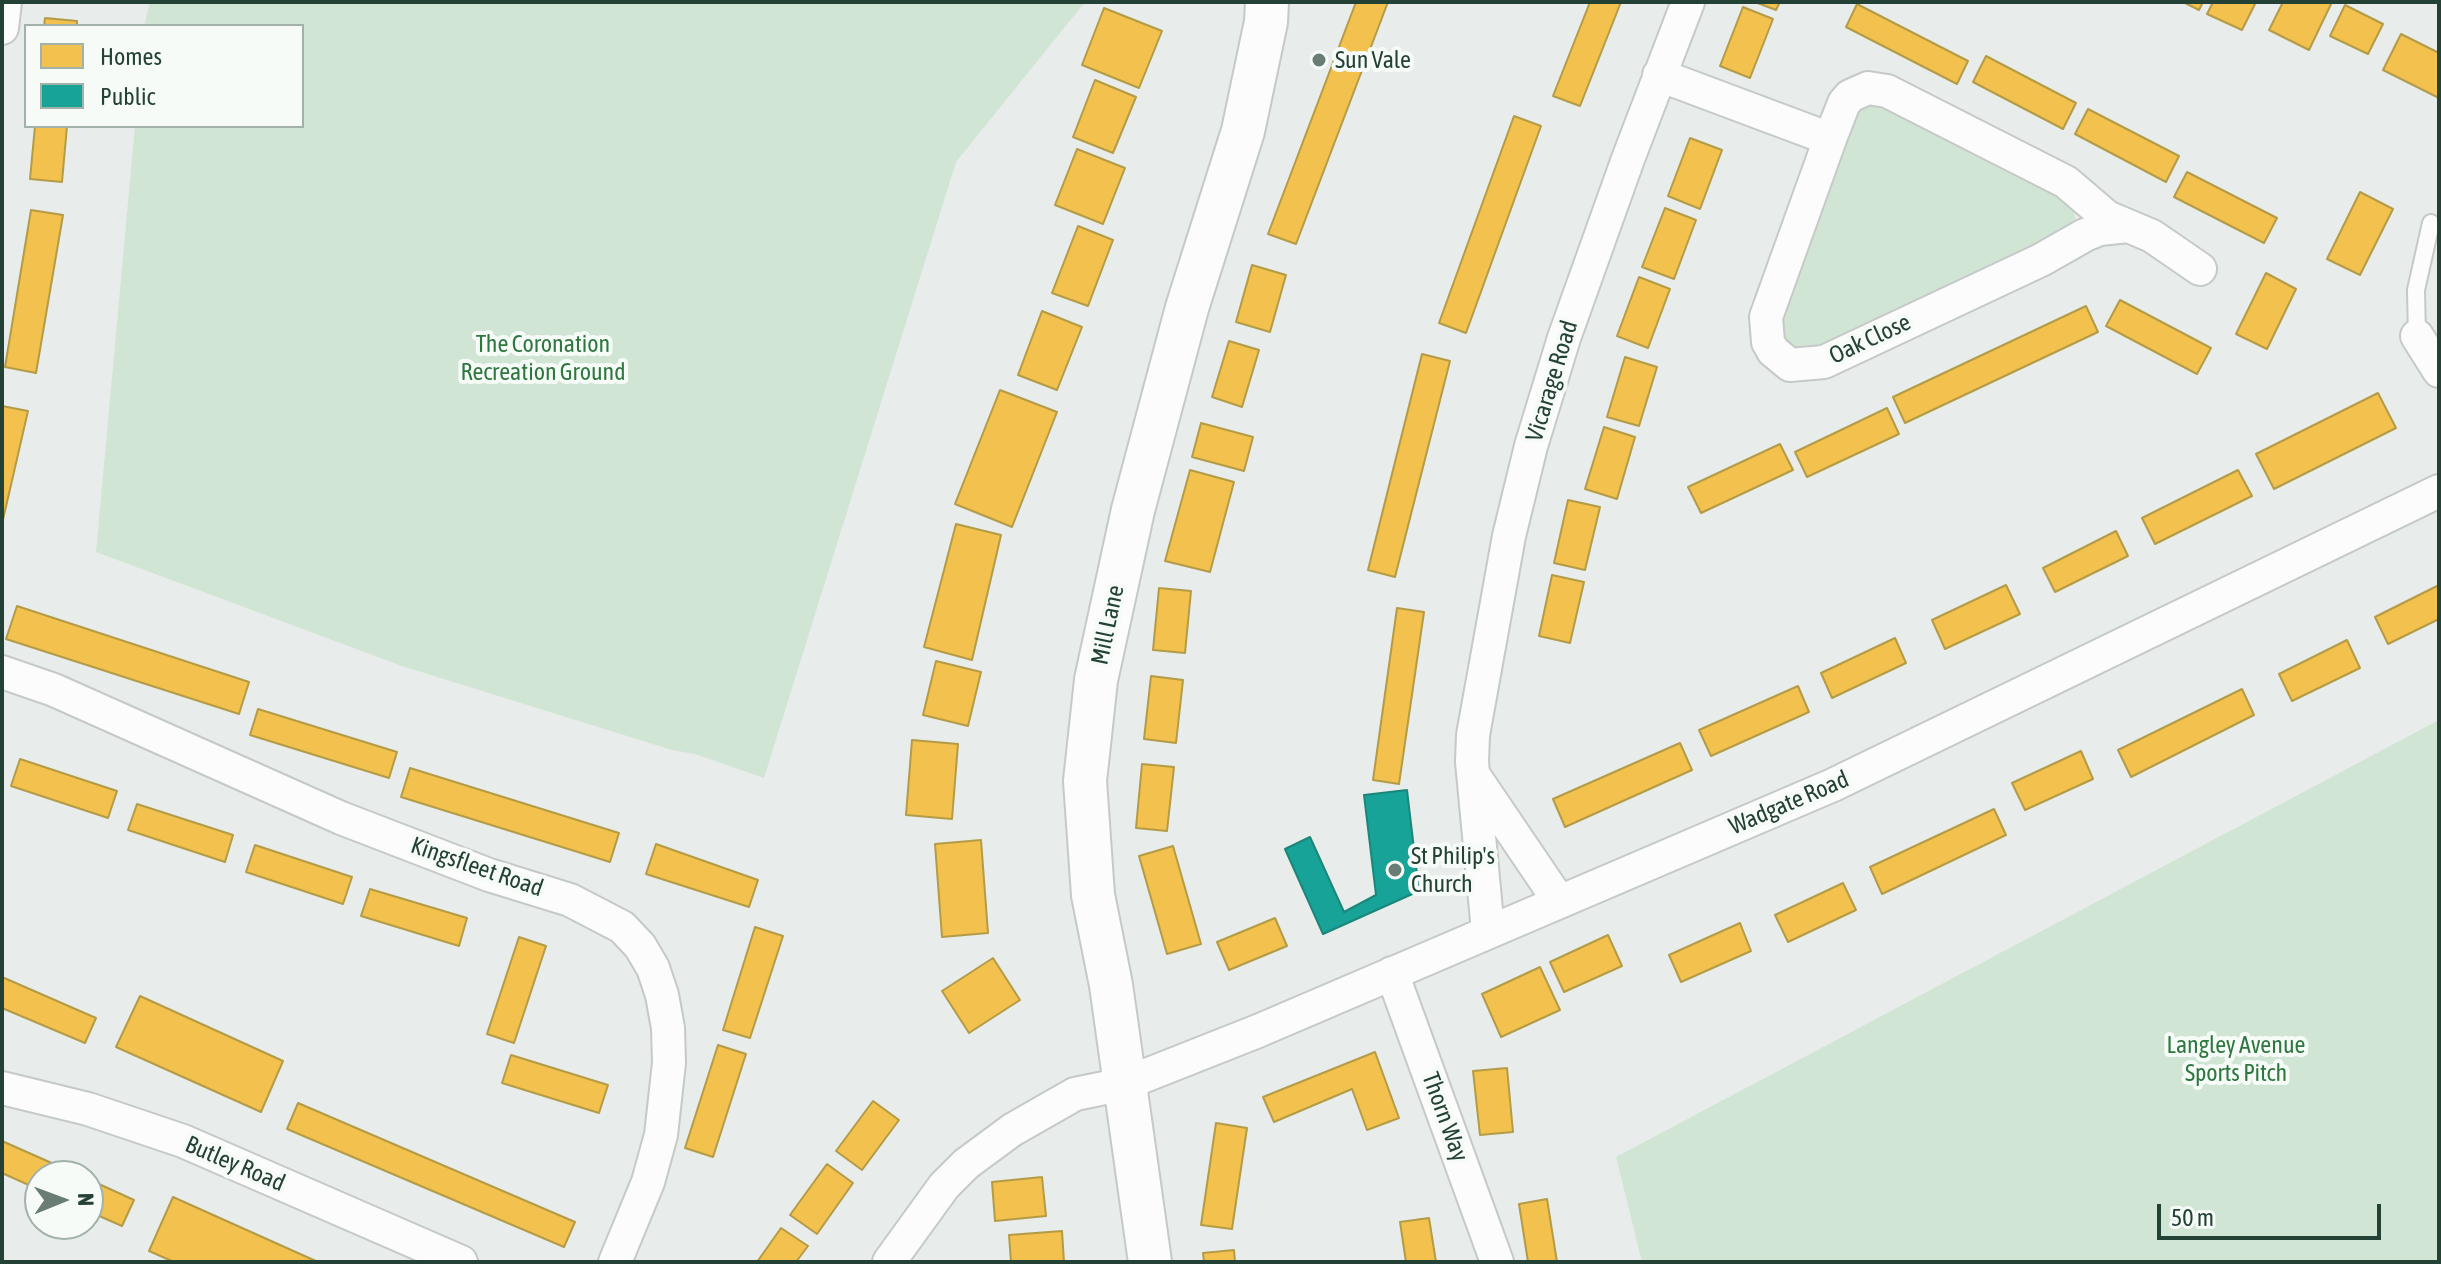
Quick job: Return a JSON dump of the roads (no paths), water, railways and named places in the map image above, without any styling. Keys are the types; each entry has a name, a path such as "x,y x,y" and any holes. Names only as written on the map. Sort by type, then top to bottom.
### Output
{"street":[{"path":"2,28 5,2"},
{"name":"Mill Lane","path":"1150,1262 1111,985 1093,895 1085,781 1096,680 1151,438 1187,308 1243,131 1266,22 1267,2"},
{"name":"Vicarage Road","path":"1488,931 1473,774 1475,719 1521,484 1572,313 1688,2"},
{"path":"1659,75 1830,139"},
{"name":"Oak Close","path":"2128,226 2100,229 2085,235 2041,260 1824,362 1790,365 1773,351 1768,342 1766,317 1844,103 1850,96 1868,88 1887,91 2066,182 2097,210 2152,236 2200,269"},
{"path":"2417,336 2439,371"},
{"name":"Wadgate Road","path":"889,1262 944,1186 966,1164 1012,1130 1075,1094 1124,1084 1258,1031 1833,785 2439,491"},
{"name":"Kingsfleet Road","path":"2,672 54,690 341,818 489,875 570,900 622,927 640,946 653,968 668,1028 669,1063 661,1135 648,1182 615,1262"},
{"path":"1473,774 1559,901"},
{"name":"Thorn Way","path":"1392,973 1497,1262"},
{"name":"Butley Road","path":"2,1088 88,1109 183,1141 461,1262"}],"lane":[{"path":"2417,336 2416,290 2431,223"}],"place":[{"name":"Sun Vale","path":"1319,60"},
{"name":"St Philip's Church","path":"1395,870"}],"park label":[{"name":"The Coronation Recreation Ground","path":"543,358"},
{"name":"Langley Avenue Sports Pitch","path":"2236,1059"}]}
